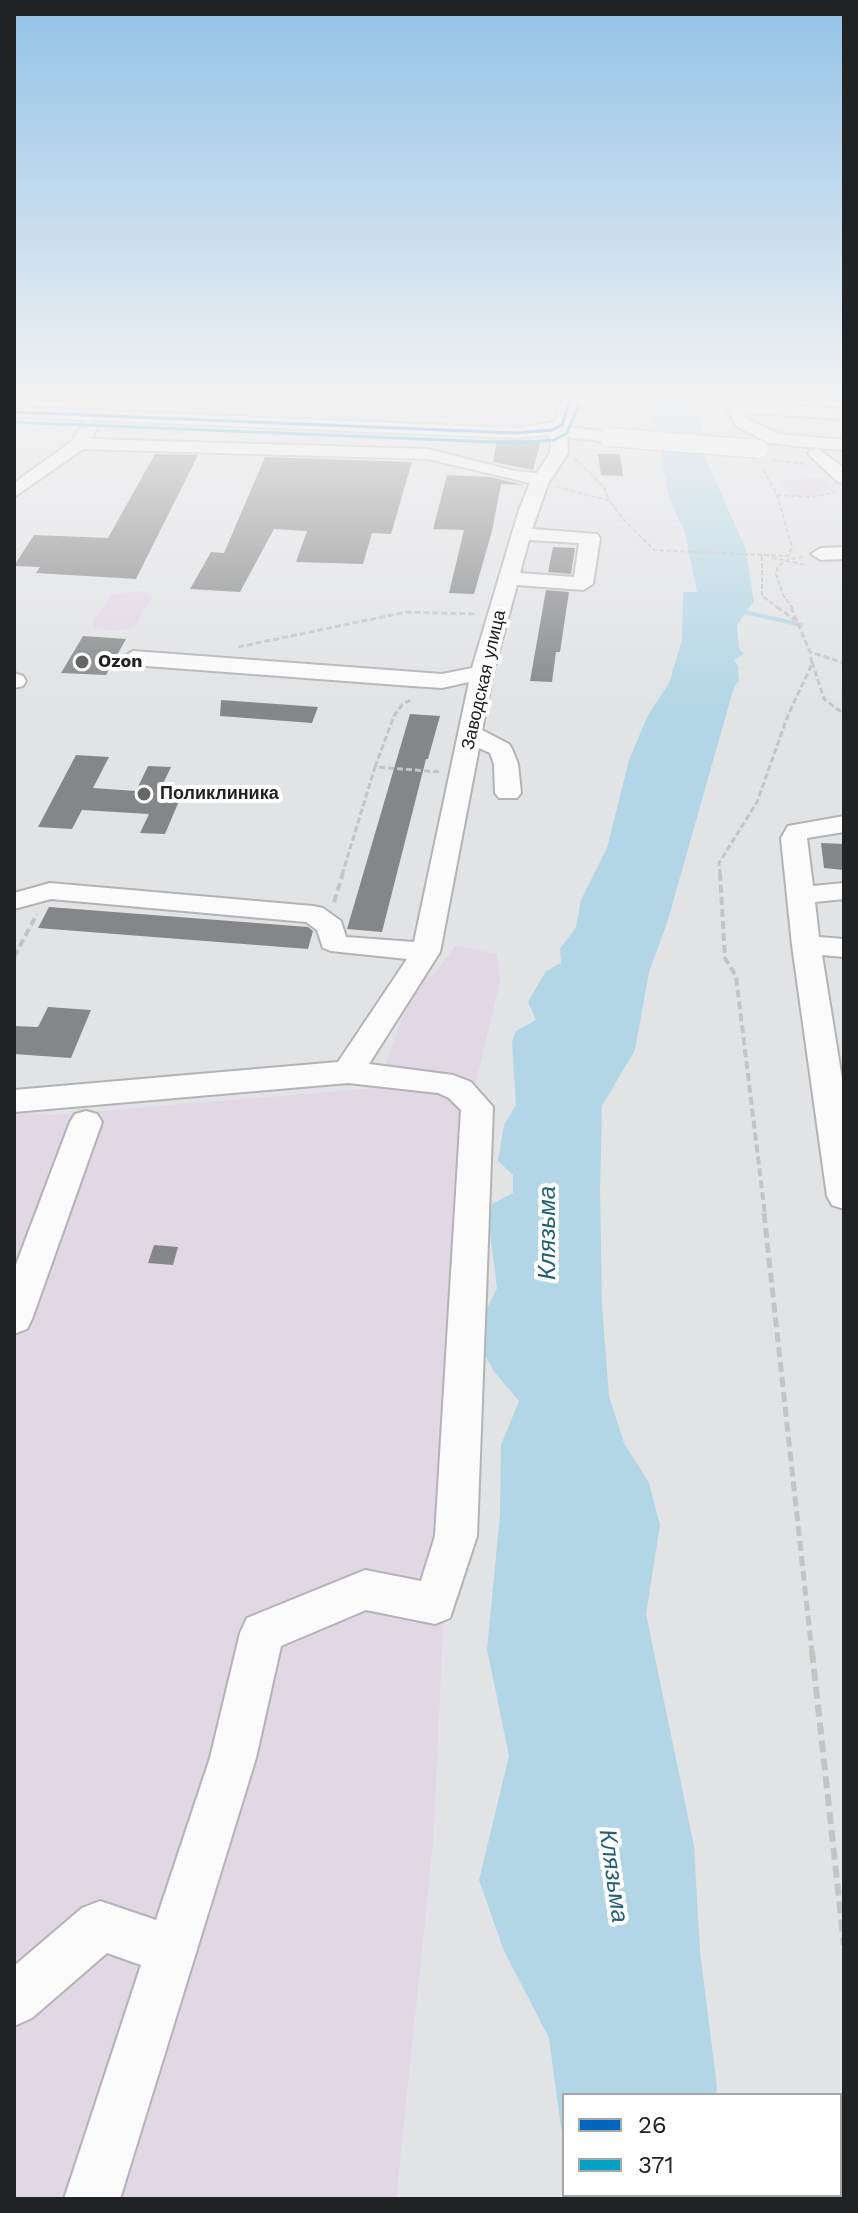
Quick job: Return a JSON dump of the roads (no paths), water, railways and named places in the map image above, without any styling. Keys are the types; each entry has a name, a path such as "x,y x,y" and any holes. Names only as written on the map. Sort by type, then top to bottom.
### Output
{"street":[{"name":"Заводская улица","path":"426,952 482,673 532,504"},
{"path":"508,578 583,584 590,538 521,534"},
{"path":"816,560 844,553"},
{"path":"133,658 442,681 482,673"},
{"path":"471,734 500,749 506,764 508,793"},
{"path":"843,1186 830,1020 806,945 794,838 797,831 844,824"},
{"path":"14,901 50,891 313,914 331,927 333,942 341,945 426,952 348,1072"},
{"path":"801,895 844,891"},
{"path":"806,945 844,948"},
{"path":"14,1101 348,1072 442,1083 460,1090 477,1107 456,1536 435,1604 365,1590 262,1633 233,1758 92,2199"},
{"path":"14,1319 86,1122"},
{"path":"14,2000 100,1926 171,1950"}],"water":[{"name":"Клязьма","path":"672,504 726,504 745,547 754,601 737,625 739,649 744,654 734,660 738,666 739,681 734,687 667,923 649,972 635,1050 602,1106 602,1305 609,1396 624,1443 649,1483 660,1525 646,1614 694,1846 700,1952 717,2086 716,2093 562,2093 562,2135 549,2038 504,1951 479,1880 509,1756 487,1649 500,1515 501,1445 519,1401 495,1373 481,1349 478,1327 497,1288 489,1225 492,1204 513,1193 513,1175 498,1161 504,1125 516,1105 512,1042 516,1031 536,1020 528,1002 546,971 561,963 560,949 576,927 581,900 607,848 629,760 648,715 669,683 682,640 683,592 697,592 685,533"}],"waterway":[{"path":"740,611 802,625"}],"place":[{"name":"Ozon","path":"82,662"},
{"name":"Поликлиника","path":"144,794"}]}
